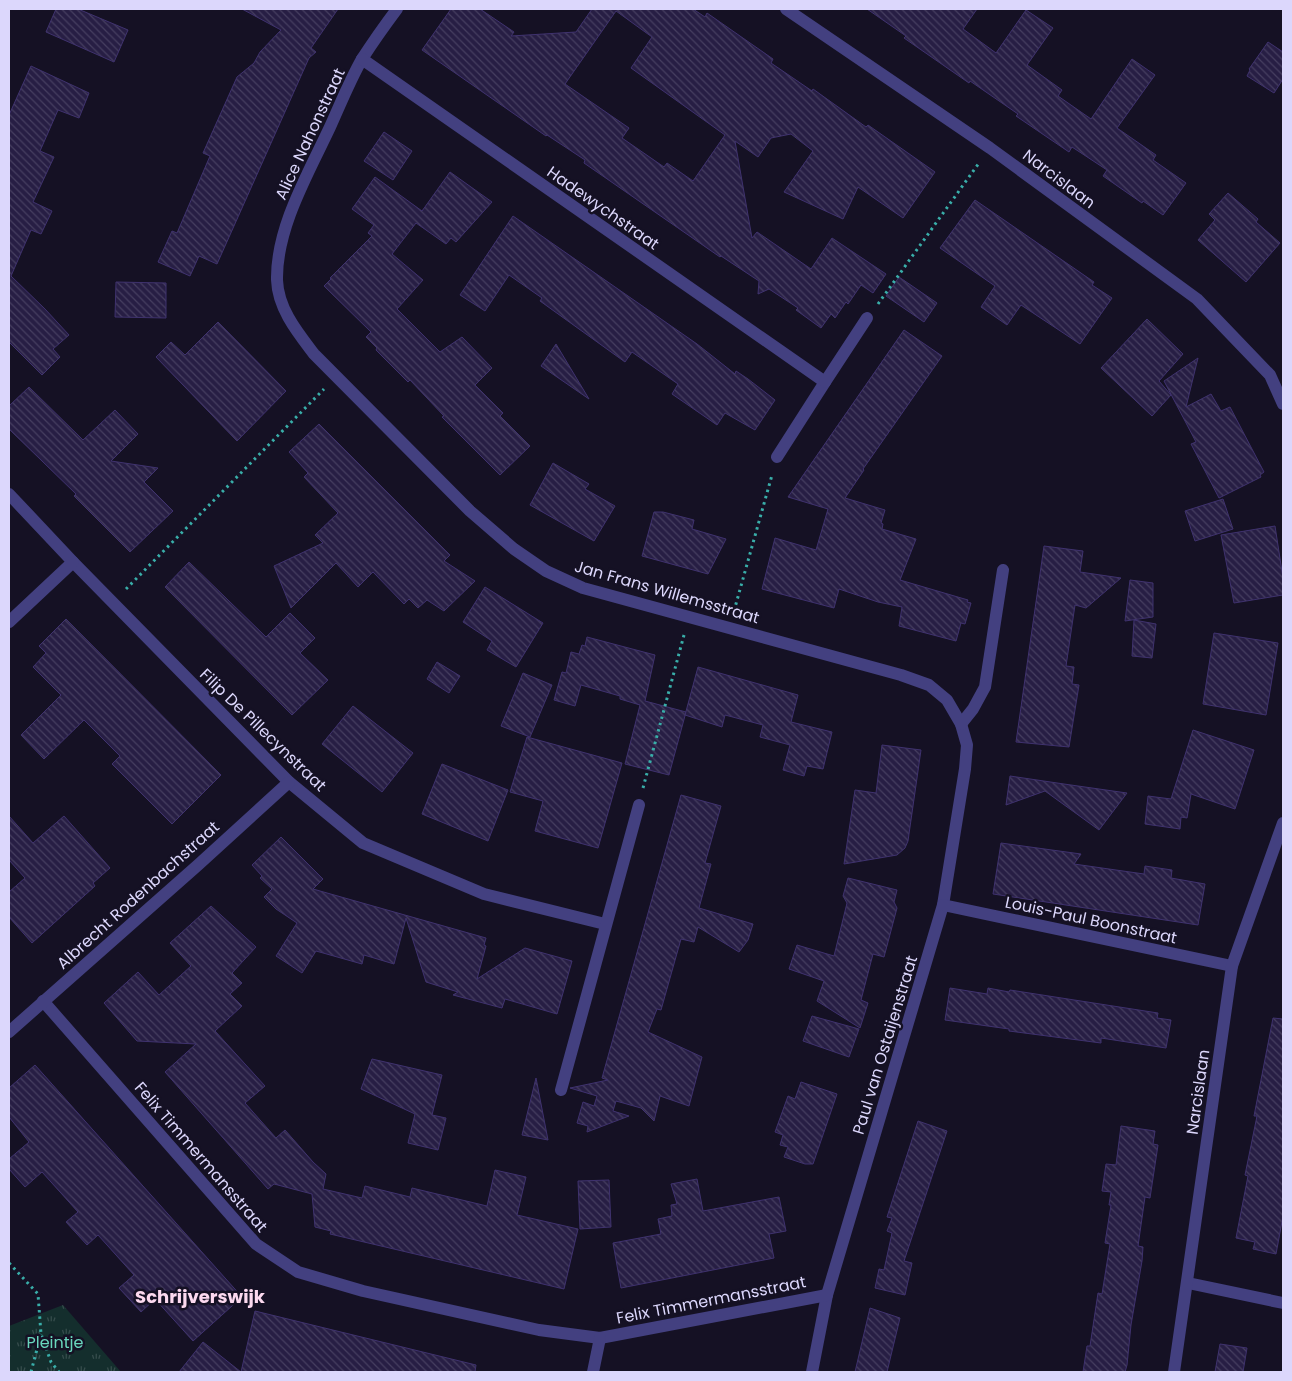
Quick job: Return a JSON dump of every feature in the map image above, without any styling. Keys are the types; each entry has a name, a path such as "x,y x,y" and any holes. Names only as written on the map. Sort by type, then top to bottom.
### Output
{"street":[{"name":"Alice Nahonstraat","path":"277,282 282,238 306,178 362,60 397,9"},
{"name":"Narcislaan","path":"786,9 990,148 1197,299 1270,376 1283,404"},
{"name":"Hadewychstraat","path":"362,60 825,382"},
{"name":"Jan Frans Willemsstraat","path":"277,282 287,315 314,354 470,511 514,549 546,570 584,588 901,674 929,685 947,700 960,724"},
{"path":"777,457 867,318"},
{"name":"Filip De Pillecynstraat","path":"9,494 73,562 289,782 362,844 484,894 605,924"},
{"path":"9,622 73,562"},
{"path":"960,724 973,709 985,687 1003,570"},
{"name":"Paul van Ostaijenstraat","path":"812,1372 827,1295 944,905 965,769 967,745 960,724"},
{"name":"Albrecht Rodenbachstraat","path":"9,1032 289,782"},
{"path":"561,1090 638,805"},
{"name":"Narcislaan","path":"1174,1372 1232,966 1283,824"},
{"name":"Louis-Paul Boonstraat","path":"944,905 1232,966"},
{"name":"Felix Timmermansstraat","path":"43,1002 256,1244 298,1272 363,1291 529,1328 600,1338 827,1295"},
{"path":"1188,1283 1283,1303"},
{"name":"Felix Timmermansstraat","path":"593,1372 600,1338"}],"path":[{"path":"867,318 990,148"},
{"path":"112,602 338,377"},
{"path":"730,628 777,457"},
{"path":"638,805 689,617"},
{"path":"9,1263 38,1294 41,1334 51,1362 59,1372"},
{"path":"31,1372 41,1334"}],"green space":[{"name":"Pleintje","path":"63,1305 121,1372 9,1372 9,1326"}],"building":[{"path":"56,9 78,9 128,30 114,62 46,32"},
{"path":"242,9 338,9 311,48 316,52 309,58 217,264 199,256 190,276 158,262 172,231 177,233 210,156 203,153 237,77 254,63 260,52 281,30"},
{"path":"451,9 480,9 514,32 511,36 576,32 592,9 693,9 705,17 707,13 773,59 771,63 812,91 813,89 866,127 868,125 935,172 903,218 858,187 843,219 784,192 813,151 791,134 771,138 758,157 735,141 752,238 757,232 811,269 832,238 886,274 873,293 861,285 848,304 846,302 835,318 831,314 821,328 796,310 798,308 769,289 758,294 759,281 720,257 584,163 585,160 546,136 422,50","holes":["616,11 652,37 631,68 725,135 693,181 667,163 664,167 622,138 629,128 565,84"]},
{"path":"867,9 977,9 963,29 996,53 1026,10 1053,28 1027,65 1062,90 1058,96 1091,119 1132,59 1155,75 1117,128 1156,155 1153,160 1186,183 1163,215 1103,176 1107,170 1072,147 1069,152 1016,116 1018,114 904,38 906,36"},
{"path":"1268,42 1283,52 1283,79 1274,93 1247,76 1249,69"},
{"path":"31,66 89,93 79,118 58,110 40,151 54,157 33,202 52,211 41,234 31,230 11,276 69,335 53,349 60,357 42,375 9,342 9,115"},
{"path":"384,132 412,151 393,180 364,161"},
{"path":"450,172 492,202 456,242 451,238 446,244 416,223 392,254 423,280 397,309 440,352 462,337 492,368 475,385 503,413 500,416 530,446 500,475 442,417 444,416 410,380 408,382 376,350 377,348 366,337 371,332 324,286 372,236 368,233 374,225 352,209 375,177 422,211"},
{"path":"1228,193 1258,219 1256,222 1280,243 1246,282 1198,240 1215,220 1209,214"},
{"path":"975,200 1094,282 1092,285 1112,298 1080,344 1021,305 1007,325 981,307 995,286 940,248"},
{"path":"513,216 697,344 735,374 736,371 775,400 755,430 725,413 717,425 672,394 678,384 632,352 625,362 540,301 542,298 509,275 485,311 460,295"},
{"path":"899,277 937,303 924,322 886,296"},
{"path":"116,282 166,283 166,318 115,317"},
{"path":"1147,319 1183,354 1159,381 1171,395 1152,416 1101,368"},
{"path":"218,322 286,391 237,441 156,357 171,342 185,355"},
{"path":"904,330 942,356 845,498 885,510 881,523 883,524 882,529 916,539 900,580 968,600 967,602 971,603 965,624 961,623 956,641 899,626 902,607 878,602 839,589 834,608 762,589 775,538 816,550 828,509 788,497"},
{"path":"556,344 589,399 541,366"},
{"path":"1198,358 1186,407 1211,394 1221,411 1230,407 1264,472 1260,475 1261,477 1219,498 1191,444 1196,442 1164,381"},
{"path":"29,387 83,440 115,410 138,434 111,461 158,468 144,482 173,511 130,552 74,496 76,494 9,429 9,406"},
{"path":"319,424 450,555 444,561 475,581 444,611 427,600 418,608 409,599 404,604 373,572 358,587 336,563 291,608 274,566 323,543 315,535 338,513 304,477 308,473 289,452"},
{"path":"553,463 589,484 585,489 615,506 594,541 530,505"},
{"path":"1223,499 1233,529 1195,541 1185,511"},
{"path":"654,512 663,512 694,520 692,529 726,539 708,574 642,556"},
{"path":"1275,526 1283,578 1283,595 1234,603 1221,535"},
{"path":"1044,546 1083,551 1080,572 1121,578 1086,608 1075,605 1066,666 1074,667 1072,684 1079,685 1069,747 1016,742"},
{"path":"189,562 266,637 290,613 315,638 300,653 328,680 292,715 165,587"},
{"path":"1130,580 1153,583 1153,617 1125,621"},
{"path":"485,587 543,623 516,667 487,650 492,641 463,622"},
{"path":"66,619 221,775 172,824 112,764 120,756 84,720 44,759 21,735 61,695 33,667 46,653 39,646"},
{"path":"1134,620 1156,624 1152,658 1132,656"},
{"path":"1214,633 1278,643 1266,715 1203,704"},
{"path":"587,637 655,655 645,701 686,712 669,775 625,764 640,705 620,699 620,696 581,685 575,706 554,700 562,672 566,673 571,652 579,654 582,645 585,646"},
{"path":"437,662 460,676 449,693 427,679"},
{"path":"698,667 798,695 791,722 832,732 823,769 807,766 804,776 783,770 790,745 760,737 763,725 725,715 722,727 685,715"},
{"path":"523,673 552,685 530,737 501,726"},
{"path":"353,706 413,753 382,792 322,744"},
{"path":"1193,730 1254,750 1235,809 1191,794 1187,818 1181,817 1180,829 1145,824 1148,796 1171,799"},
{"path":"527,737 622,763 598,848 535,831 543,801 510,792"},
{"path":"882,745 921,750 908,841 905,848 897,855 844,864 855,790 876,793"},
{"path":"442,764 508,790 488,841 422,814"},
{"path":"1010,776 1127,793 1099,830 1045,791 1006,805"},
{"path":"681,795 721,806 705,863 711,864 699,908 753,924 748,940 739,952 698,927 694,942 681,939 661,1010 657,1009 648,1032 702,1057 689,1106 660,1096 654,1121 641,1108 616,1101 613,1111 629,1116 587,1132 588,1126 577,1123 583,1102 594,1106 597,1096 570,1088 608,1080 602,1078"},
{"path":"9,816 33,843 64,816 110,868 93,883 95,886 32,943 9,917 9,892 25,878 9,860"},
{"path":"281,837 323,879 313,889 486,938 484,945 486,946 477,979 525,948 572,961 557,1014 505,999 502,1008 453,995 458,992 426,982 406,918 394,964 364,955 362,964 316,951 302,973 276,956 297,923 276,909 264,897 272,889 260,878 262,876 252,865"},
{"path":"1001,843 1081,854 1074,864 1144,874 1145,866 1172,870 1171,878 1205,884 1198,925 993,894"},
{"path":"848,878 897,890 894,902 897,908 884,957 873,954 861,1000 868,1003 860,1028 817,1001 824,981 789,969 797,945 834,956 847,903 843,896"},
{"path":"211,906 256,947 232,973 242,983 230,994 242,1006 215,1031 265,1086 245,1103 276,1138 285,1130 326,1174 323,1189 362,1198 365,1186 410,1197 412,1188 487,1206 495,1170 526,1177 517,1215 578,1229 564,1289 330,1234 331,1231 315,1227 312,1194 274,1184 268,1189 165,1072 196,1044 137,1041 104,1003 138,972 159,995 191,966 170,943"},
{"path":"950,988 987,994 988,988 1009,992 1010,990 1158,1013 1157,1018 1171,1020 1166,1048 1101,1038 1101,1043 1009,1031 1009,1029 945,1020"},
{"path":"812,1016 859,1029 849,1057 803,1041"},
{"path":"1273,1018 1283,1019 1283,1216 1276,1254 1253,1249 1255,1242 1236,1238 1248,1176 1245,1175 1257,1116 1254,1116"},
{"path":"372,1059 442,1075 432,1115 446,1118 438,1150 408,1143 415,1114 361,1089"},
{"path":"35,1065 242,1297 193,1341 155,1299 141,1312 119,1288 134,1275 98,1235 87,1245 66,1222 78,1212 42,1172 25,1187 9,1169 9,1159 29,1142 9,1117 9,1088"},
{"path":"536,1078 548,1140 522,1135"},
{"path":"801,1082 837,1094 813,1164 805,1164 784,1157 788,1147 780,1145 783,1135 775,1132 788,1096 795,1099"},
{"path":"918,1121 947,1131 904,1261 912,1263 905,1295 875,1288 879,1269 884,1270 892,1233 887,1231 892,1218 887,1217"},
{"path":"1121,1126 1155,1131 1153,1144 1158,1145 1150,1198 1145,1197 1138,1246 1143,1247 1142,1261 1131,1325 1127,1365 1125,1372 1083,1372 1087,1346 1090,1346 1098,1293 1102,1294 1110,1244 1105,1243 1111,1205 1109,1205 1111,1192 1102,1191 1106,1164 1116,1165"},
{"path":"697,1179 703,1211 779,1197 786,1231 769,1234 774,1258 621,1288 613,1243 661,1234 658,1219 672,1216 671,1205 677,1204 671,1184"},
{"path":"609,1180 611,1227 580,1229 578,1181"},
{"path":"870,1308 900,1318 887,1372 855,1372"},
{"path":"255,1311 476,1365 475,1372 241,1372"},
{"path":"203,1342 241,1372 179,1372"},
{"path":"1220,1344 1247,1348 1243,1372 1215,1372"}],"district":[{"name":"Schrijverswijk","path":"200,1296"}]}
